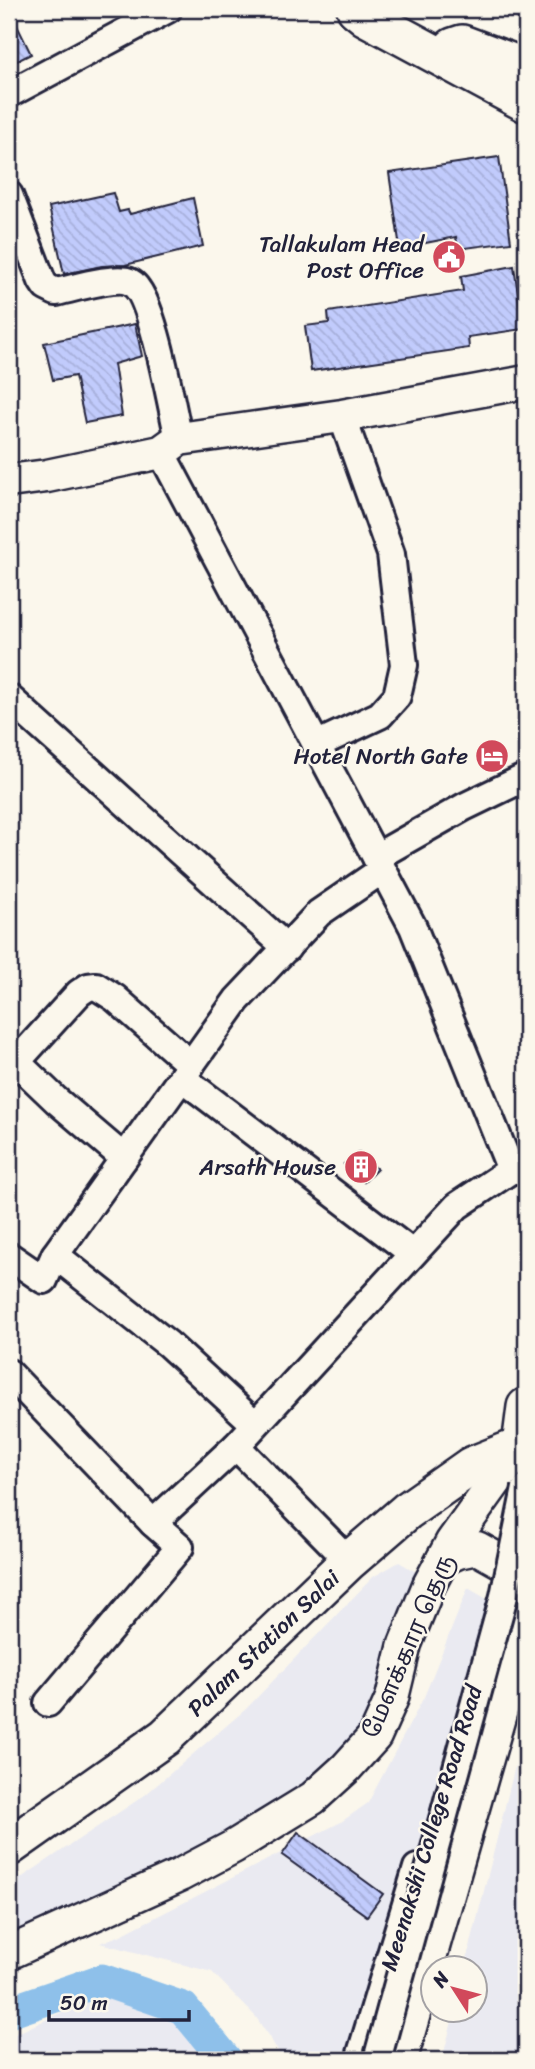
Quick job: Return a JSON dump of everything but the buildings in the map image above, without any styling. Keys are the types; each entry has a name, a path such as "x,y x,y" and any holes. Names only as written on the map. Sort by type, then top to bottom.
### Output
{"highway":[{"path":"356,9 526,103"},
{"path":"436,53 462,44 526,68"},
{"path":"524,1445 526,1407"},
{"name":"Palam Station Salai","path":"9,1847 165,1737 349,1561 407,1511 471,1466 524,1445"},
{"path":"398,2060 513,1657 526,1624"}],"main road":[{"path":"9,481 47,476 170,445 526,382"},
{"path":"478,391 526,407"},
{"name":"மேளக்கார தெரு","path":"9,1954 180,1875 233,1847 313,1798 338,1776 375,1736 392,1698 405,1644 429,1585 452,1542 524,1445"},
{"path":"443,1559 477,1548 502,1562 526,1581"}],"street":[{"path":"9,94 167,9"},
{"path":"9,195 42,281 50,291 122,279 136,286 152,320 170,445 316,745 412,927 519,1170 457,1206 236,1446 153,1523"},
{"path":"316,745 380,715 397,696 404,665 391,554 342,416"},
{"path":"9,698 287,948"},
{"path":"9,1255 44,1280 55,1255 237,1000 319,913 379,863 464,807 526,777"},
{"path":"124,1158 11,1063 88,987 96,986 115,998 187,1071 412,1253"},
{"path":"55,1255 168,1344 255,1424"},
{"path":"9,1373 153,1523 180,1547 48,1703"},
{"path":"236,1446 349,1561"},
{"path":"377,2060 504,1596 526,1488"},
{"name":"Meenakshi College Road Road","path":"359,2060 467,1701 487,1657 507,1629 526,1609"}],"shaded area":[{"path":"399,1562 416,1572 390,1694 329,1786 9,1946 9,1886 145,1795 246,1709 373,1577"},
{"path":"468,1588 487,1599 502,1614 343,2060 284,2060 256,2017 212,1972 100,1943 121,1935 341,1822 368,1803 424,1697"},
{"path":"526,1722 526,2060 442,2060 451,2024 490,2024 490,1954 468,1954"},
{"path":"105,1992 177,2017 212,2060 9,2060 9,2037"}],"waterway":[{"path":"9,2012 102,1980 183,2008 226,2060"}],"place":[{"name":"Tallakulam Head Post Office","path":"449,257"},
{"name":"Hotel North Gate","path":"492,756"},
{"name":"Arsath House","path":"361,1167"}]}
